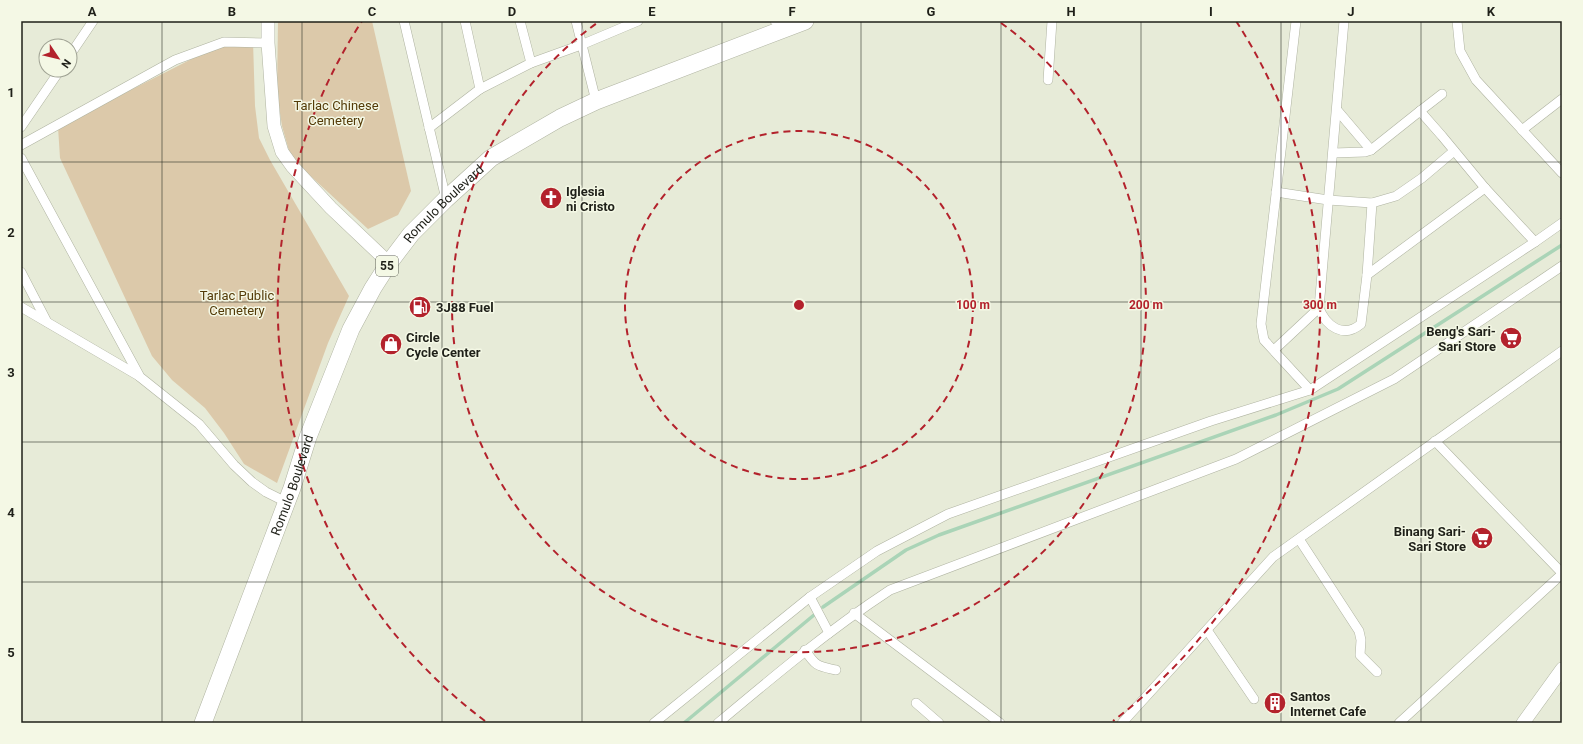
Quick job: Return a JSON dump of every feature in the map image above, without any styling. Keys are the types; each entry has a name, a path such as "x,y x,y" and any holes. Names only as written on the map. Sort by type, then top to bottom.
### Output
{"highway":[{"name":"Romulo Boulevard","path":"203,723 286,502 308,437 351,329 373,288 389,263 412,234 446,199 491,158 560,118 596,101 779,25 805,21"}],"street":[{"path":"78,43 93,21"},
{"path":"268,21 268,43 274,126 282,152 292,166 331,208 389,263"},
{"path":"404,21 446,199"},
{"path":"464,21 480,89"},
{"path":"520,21 531,62"},
{"path":"576,21 596,101"},
{"path":"429,128 480,89 531,62 581,45 638,21"},
{"path":"1048,80 1052,21"},
{"path":"1296,21 1261,324 1264,340 1310,390"},
{"path":"1344,21 1319,308 1323,318 1330,326 1344,331 1354,330 1361,324 1367,275 1372,203"},
{"path":"1457,21 1460,51 1476,80 1562,172"},
{"path":"21,145 175,60 224,42 268,43"},
{"path":"21,127 55,78"},
{"path":"1333,153 1365,152 1371,150 1442,94"},
{"path":"1522,130 1562,99"},
{"path":"1337,110 1371,150"},
{"path":"1420,111 1485,188 1535,242"},
{"path":"1276,192 1328,200 1372,203 1396,196 1422,178 1454,151"},
{"path":"21,158 140,377"},
{"path":"1554,164 1562,159"},
{"path":"1367,275 1485,188"},
{"path":"654,723 810,597 877,551 948,514 1211,421 1310,390 1562,223"},
{"path":"718,723 805,650 854,613 890,590 1236,459 1394,379 1562,266"},
{"path":"21,272 47,322"},
{"path":"21,307 140,377 199,424 229,459 252,482 266,492 286,502"},
{"path":"1274,350 1319,308"},
{"path":"1122,723 1273,557 1562,351"},
{"path":"1399,723 1562,574 1435,441"},
{"path":"1299,539 1359,631 1361,640 1360,655 1377,672"},
{"path":"810,597 829,632"},
{"path":"854,613 1000,723"},
{"path":"1207,630 1254,699"},
{"path":"805,650 813,663 836,670"},
{"path":"1523,723 1562,669"},
{"path":"916,703 939,723"}],"green space":[{"name":"Tarlac Chinese Cemetery","path":"278,21 372,21 411,191 398,215 368,229 291,158 282,126 277,93"},
{"name":"Tarlac Public Cemetery","path":"227,41 253,41 255,106 259,138 270,160 349,296 328,343 277,483 244,464 224,433 205,408 172,380 152,356 60,158 58,127"}],"waterway":[{"path":"823,607 906,550 939,535 1276,415 1338,389 1562,245"},
{"path":"684,723 814,615"}],"place":[{"name":"Iglesia ni Cristo","path":"551,198"},
{"name":"3J88 Fuel","path":"420,307"},
{"name":"Beng's Sari- Sari Store","path":"1511,338"},
{"name":"Circle Cycle Center","path":"391,344"},
{"name":"Binang Sari- Sari Store","path":"1482,538"},
{"name":"Santos Internet Cafe","path":"1275,703"}]}
